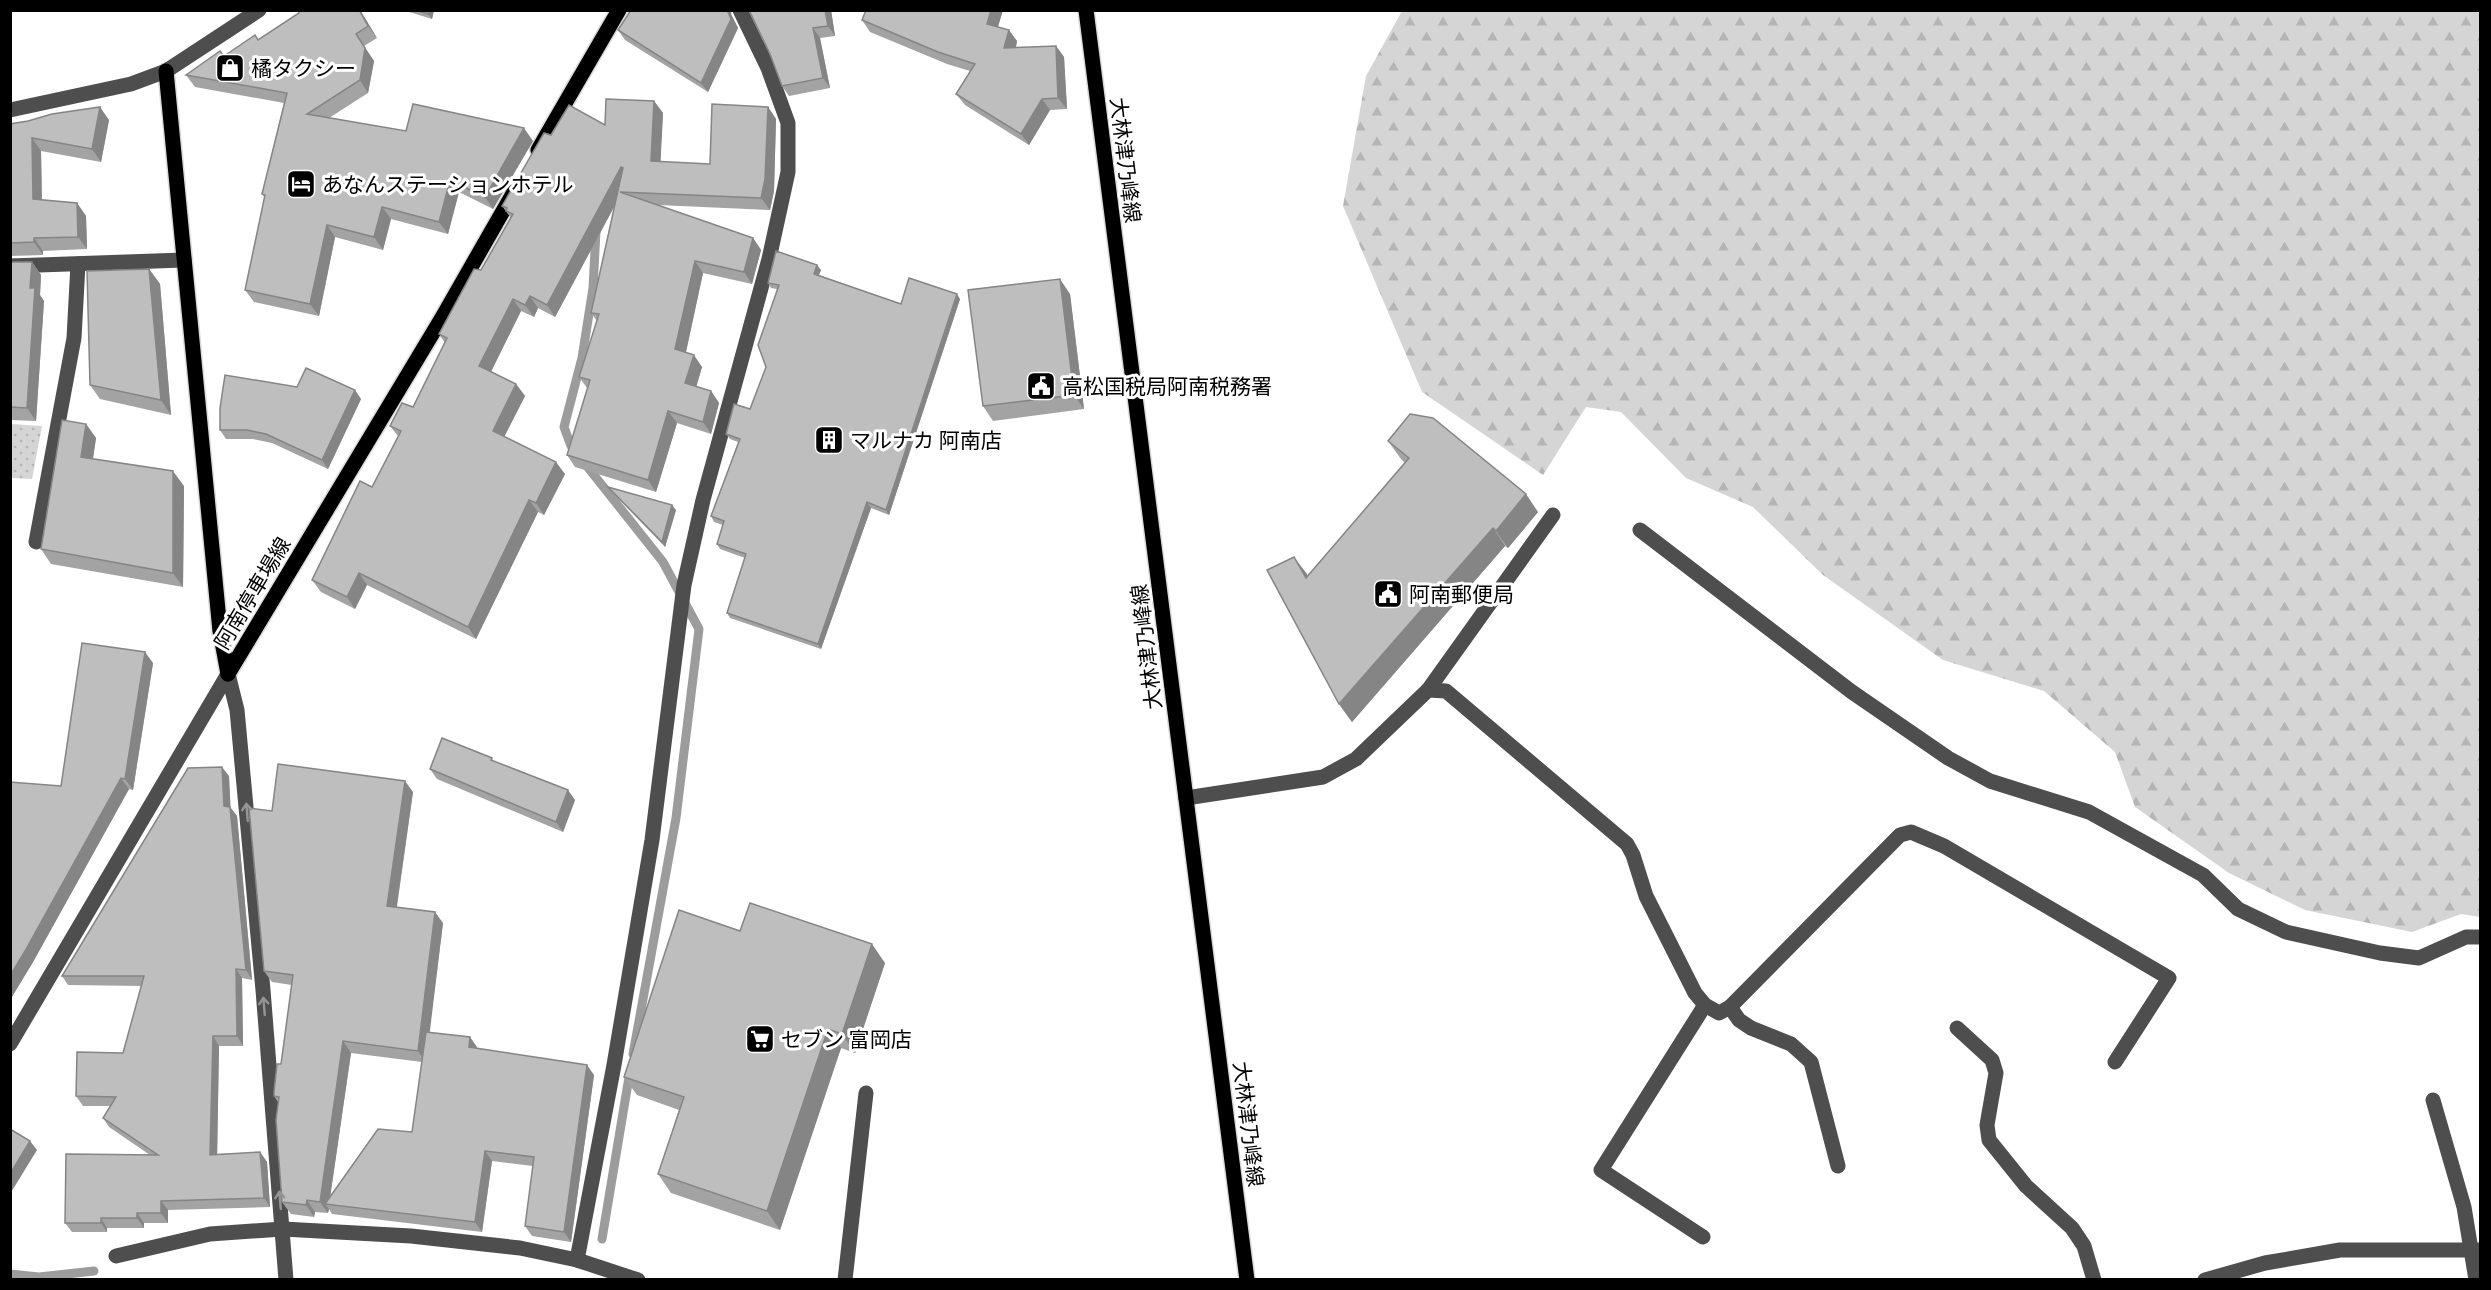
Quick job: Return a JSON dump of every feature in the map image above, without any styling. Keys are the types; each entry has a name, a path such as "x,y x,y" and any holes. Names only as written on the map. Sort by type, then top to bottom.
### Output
{"main road":[{"path":"531,163 619,10"},
{"name":"大林津乃峰線","path":"1086,10 1247,1280"},
{"name":"阿南停車場線","path":"166,71 220,631 228,674"},
{"name":"阿南停車場線","path":"228,674 443,316 519,184"}],"street":[{"path":"10,110 131,84 166,71 259,10"},
{"path":"577,1260 614,1065 652,840 684,585 702,500 769,260 788,172 788,123 768,68 740,10"},
{"path":"10,266 184,260"},
{"path":"36,542 74,338 78,264"},
{"path":"1186,798 1323,777 1356,759 1428,690 1553,515"},
{"path":"1640,530 1852,692 1948,758 1990,781 2090,812 2203,876 2238,909 2286,932 2380,953 2419,958 2466,937 2481,938"},
{"path":"10,1044 228,674"},
{"path":"228,674 237,710 286,1280"},
{"path":"1428,690 1446,691 1627,844 1633,855 1646,896 1695,993 1705,1005 1719,1013 1730,1007 1900,835 1911,832 1944,846 2169,978 2115,1062"},
{"path":"1703,1237 1601,1170 1705,1005"},
{"path":"1730,1007 1739,1020 1752,1029 1791,1044 1810,1062 1838,1166"},
{"path":"1957,1028 1992,1060 1996,1073 1987,1125 1989,1140 2026,1186 2072,1228 2084,1246 2094,1280"},
{"path":"845,1280 866,1093"},
{"path":"2433,1100 2477,1250 2476,1280"},
{"path":"116,1256 210,1234 283,1229 411,1236 520,1248 577,1260 638,1280"},
{"path":"2205,1280 2265,1263 2340,1250 2477,1250"}],"green space":[{"path":"1402,11 2480,11 2480,917 2461,914 2412,932 2305,910 2229,873 2135,807 2115,752 2044,691 1943,660 1823,575 1753,507 1686,478 1621,412 1586,407 1543,475 1422,392 1343,206 1366,76"},
{"path":"11,424 42,426 32,479 11,478"}],"building":[{"path":"298,10 359,10 368,26 356,34 365,48 360,80 307,114 406,131 413,104 524,128 485,197 450,180 439,222 382,207 374,237 327,225 310,304 245,290 265,195 262,194 287,93 186,75 220,51 224,56 255,35 258,40 299,13"},
{"path":"417,10 429,10 428,14"},
{"path":"631,10 727,10 731,19 701,83 618,30"},
{"path":"749,10 825,10 828,26 813,28 823,78 782,86"},
{"path":"866,10 991,10 987,24 1009,30 1004,48 1056,46 1058,98 1042,99 1021,134 956,94 975,64 938,52 862,20"},
{"path":"606,99 654,101 651,161 710,164 712,104 768,107 765,179 761,198 620,192 753,238 744,272 695,261 675,349 694,355 685,383 711,391 703,422 668,411 648,480 567,455 590,380 579,377 599,314 591,313 623,168 621,167 547,305 530,296 525,305 513,299 479,366 516,384 493,431 556,462 536,503 529,500 468,627 359,573 347,597 312,580 360,481 372,487 401,431 390,426 402,403 413,407 447,338 439,334 474,269 481,270 513,214 502,206 544,133 551,135 569,105 605,125"},
{"path":"100,107 92,149 32,138 33,199 77,203 78,237 34,238 34,242 10,243 10,124 52,114"},
{"name":"マルナカ 阿南店","path":"776,251 817,265 814,274 901,304 909,278 957,294 886,510 867,502 818,644 727,613 746,554 717,544 724,521 711,516 740,439 726,434 734,404 750,409 766,367 758,345 779,285 768,283"},
{"path":"10,262 32,262 30,288 35,288 27,408 10,407"},
{"path":"149,269 161,400 90,385 87,271"},
{"path":"1060,279 1074,395 983,406 968,290"},
{"path":"306,368 355,390 322,460 266,434 247,430 220,430 220,408 225,375 297,387"},
{"path":"1410,414 1433,418 1526,494 1496,531 1493,528 1339,704 1267,570 1294,557 1306,578 1409,458 1388,441"},
{"path":"62,420 86,424 81,457 173,471 173,573 41,549"},
{"path":"608,487 672,505 662,542"},
{"path":"82,643 145,652 125,779 121,778 10,976 10,782 61,786"},
{"path":"442,738 568,790 556,822 430,769"},
{"path":"278,764 405,781 387,906 435,912 418,1051 343,1041 320,1202 307,1200 306,1205 282,1202 276,1120 279,1097 274,1096 274,1092 277,1064 281,1064 293,975 264,971 249,808 272,811"},
{"path":"222,767 224,806 230,807 246,970 236,969 237,1036 213,1036 210,1155 260,1152 264,1198 161,1201 161,1213 137,1213 137,1218 101,1218 101,1223 65,1223 66,1154 158,1155 103,1118 116,1097 76,1096 77,1052 123,1053 144,976 62,976 188,768"},
{"path":"750,903 872,944 842,1034 828,1029 767,1211 658,1174 684,1097 624,1077 679,910 740,931"},
{"path":"426,1032 470,1037 469,1047 587,1065 564,1232 525,1226 534,1157 485,1151 475,1222 325,1204 378,1129 412,1132"},
{"path":"10,1129 30,1141 10,1174"}],"waterway":[{"path":"577,454 571,446 564,427 582,358 593,288 596,231"},
{"path":"586,465 663,562 699,629 676,818 633,1054"},
{"path":"602,1239 630,1071"},
{"path":"10,1274 39,1277 94,1271"}],"place":[{"name":"橘タクシー","path":"230,68"},
{"name":"あなんステーションホテル","path":"301,184"},
{"name":"高松国税局阿南税務署","path":"1041,386"},
{"name":"マルナカ 阿南店","path":"829,440"},
{"name":"阿南郵便局","path":"1388,594"},
{"name":"セブン 富岡店","path":"760,1039"}]}
